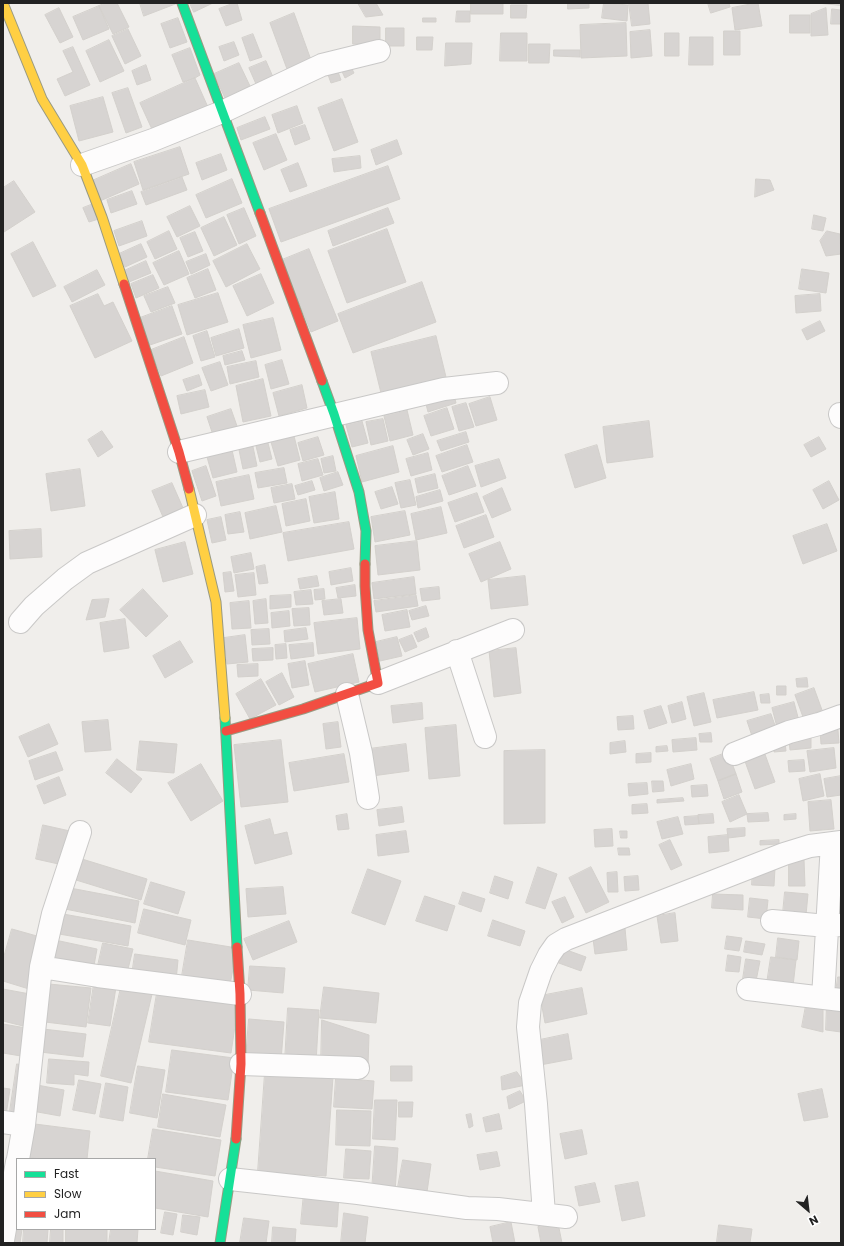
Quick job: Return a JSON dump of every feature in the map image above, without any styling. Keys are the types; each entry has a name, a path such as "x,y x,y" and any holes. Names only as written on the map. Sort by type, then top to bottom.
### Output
{"street":[{"path":"3,3 42,99 82,165 102,217 179,452 216,602 226,732 240,994 241,1064 237,1133 220,1243"},
{"path":"182,3 334,414 359,492 366,531 365,586 368,630 378,683"},
{"path":"82,165 153,140 222,112 322,65 379,51"},
{"path":"179,452 444,389 497,383"},
{"path":"20,622 34,606 65,579 87,563 195,515"},
{"path":"226,732 363,690 457,651 513,630"},
{"path":"457,651 485,737"},
{"path":"347,694 361,753 368,798"},
{"path":"734,754 789,732 820,724 841,716"},
{"path":"18,1158 13,1123 41,967 53,914 80,832"},
{"path":"544,1214 536,1104 528,1027 530,1003 541,971 556,945 566,939 784,854 810,846 836,842 832,999 748,989"},
{"path":"772,921 834,925"},
{"path":"41,967 98,976 240,994"},
{"path":"241,1064 358,1068"},
{"path":"3,1240 16,1168"},
{"path":"230,1179 358,1193 467,1208 566,1217"}],"building":[{"path":"105,3 117,3 129,27 113,34 99,6"},
{"path":"140,3 178,3 144,16"},
{"path":"190,3 213,3 194,12"},
{"path":"237,3 242,20 226,26 219,9"},
{"path":"358,3 376,3 383,15 366,17"},
{"path":"471,3 503,3 503,14 471,14"},
{"path":"568,3 589,3 589,8 568,9"},
{"path":"604,3 628,5 627,21 602,18"},
{"path":"629,3 648,3 650,24 632,26"},
{"path":"708,3 729,3 730,7 711,13"},
{"path":"758,3 762,26 735,30 732,8"},
{"path":"817,3 841,3 841,5"},
{"path":"511,5 527,5 526,18 511,18"},
{"path":"99,6 109,29 83,40 73,17"},
{"path":"59,8 73,37 60,43 45,15"},
{"path":"826,8 828,35 811,36 811,14"},
{"path":"832,9 841,10 841,24 831,24"},
{"path":"457,11 470,11 470,22 456,22"},
{"path":"294,13 311,60 287,69 270,23"},
{"path":"790,15 810,15 810,33 790,33"},
{"path":"178,18 187,42 170,48 161,24"},
{"path":"423,18 436,18 436,22 423,22"},
{"path":"626,23 627,56 581,58 580,25"},
{"path":"353,26 380,27 380,44 353,44"},
{"path":"386,28 404,28 404,46 386,46"},
{"path":"128,29 141,56 125,64 112,36"},
{"path":"650,30 652,56 631,58 630,32"},
{"path":"724,31 740,31 740,55 724,55"},
{"path":"501,33 527,33 527,61 500,61"},
{"path":"665,33 679,33 679,56 665,56"},
{"path":"253,34 262,57 250,61 242,38"},
{"path":"417,37 433,37 432,50 417,50"},
{"path":"690,37 713,37 713,65 689,65"},
{"path":"109,40 124,71 100,82 86,51"},
{"path":"234,42 239,55 224,61 219,47"},
{"path":"446,43 472,43 471,64 445,66"},
{"path":"529,44 550,44 549,63 529,63"},
{"path":"73,47 90,85 65,96 57,79 73,72 63,51"},
{"path":"190,48 200,75 183,82 172,55"},
{"path":"554,50 580,50 580,57 554,56"},
{"path":"266,61 273,77 256,84 249,68"},
{"path":"348,61 354,73 345,78 339,65"},
{"path":"239,63 250,86 225,98 214,74"},
{"path":"146,65 151,80 137,85 132,71"},
{"path":"337,69 341,80 331,83 327,72"},
{"path":"195,78 211,114 156,138 140,103"},
{"path":"128,88 142,127 126,133 112,93"},
{"path":"103,97 113,132 79,141 70,106"},
{"path":"342,99 358,142 334,151 318,108"},
{"path":"297,106 303,123 278,133 272,115"},
{"path":"265,117 270,129 241,140 237,128"},
{"path":"305,125 310,139 295,145 290,130"},
{"path":"276,134 287,160 264,170 253,143"},
{"path":"397,140 402,154 376,165 371,150"},
{"path":"180,147 189,174 143,190 134,162"},
{"path":"221,154 227,170 202,180 196,163"},
{"path":"360,156 361,168 334,172 332,159"},
{"path":"298,163 307,186 290,192 281,170"},
{"path":"131,164 139,184 100,201 92,181"},
{"path":"388,166 400,199 281,242 269,209"},
{"path":"182,177 187,190 146,205 141,192"},
{"path":"232,179 242,203 206,218 196,195"},
{"path":"756,179 770,180 774,190 755,197"},
{"path":"14,181 35,212 4,232 3,188"},
{"path":"132,191 137,204 111,213 107,200"},
{"path":"96,203 102,218 89,222 83,208"},
{"path":"190,206 200,226 177,237 167,217"},
{"path":"244,208 256,236 239,244 227,215"},
{"path":"388,208 394,223 333,246 328,231"},
{"path":"814,215 826,218 823,231 812,229"},
{"path":"224,217 237,245 214,256 201,228"},
{"path":"142,221 147,236 119,246 114,231"},
{"path":"387,229 406,282 347,303 328,251"},
{"path":"169,231 177,249 155,259 147,242"},
{"path":"827,231 840,234 841,254 826,256 820,241"},
{"path":"195,232 203,251 188,257 180,238"},
{"path":"33,242 56,286 33,297 11,254"},
{"path":"141,244 147,257 125,267 119,254"},
{"path":"247,244 260,269 226,287 213,261"},
{"path":"309,249 338,321 311,332 282,260"},
{"path":"179,251 189,274 164,285 153,263"},
{"path":"206,254 210,265 191,274 186,262"},
{"path":"146,261 151,273 129,282 124,271"},
{"path":"208,269 216,290 195,298 187,278"},
{"path":"802,269 829,273 826,293 799,289"},
{"path":"97,270 105,285 72,302 64,287"},
{"path":"261,274 274,303 247,316 233,286"},
{"path":"153,275 159,288 136,298 131,284"},
{"path":"422,282 436,322 353,353 338,314"},
{"path":"168,287 175,303 151,312 144,296"},
{"path":"218,293 228,322 187,335 178,305"},
{"path":"98,294 104,306 113,302 132,341 95,358 70,306"},
{"path":"820,294 821,311 796,313 795,296"},
{"path":"172,306 182,334 150,345 140,318"},
{"path":"273,318 281,350 251,358 243,325"},
{"path":"820,321 825,331 807,340 802,330"},
{"path":"239,329 244,348 216,356 211,338"},
{"path":"207,331 215,357 201,361 193,336"},
{"path":"436,336 446,377 381,393 371,352"},
{"path":"184,337 193,363 161,376 151,350"},
{"path":"242,351 245,360 225,365 223,356"},
{"path":"282,360 289,384 271,389 265,365"},
{"path":"256,361 259,377 230,384 227,367"},
{"path":"220,362 228,385 211,391 202,368"},
{"path":"199,375 202,385 187,391 183,380"},
{"path":"263,379 271,416 243,422 236,386"},
{"path":"302,385 307,408 279,416 273,393"},
{"path":"205,390 209,407 181,414 177,396"},
{"path":"454,395 456,403 428,412 426,404"},
{"path":"490,397 497,420 476,426 469,404"},
{"path":"466,403 474,427 459,431 452,407"},
{"path":"447,408 454,429 431,436 424,416"},
{"path":"231,409 237,426 213,435 207,417"},
{"path":"407,410 413,435 390,441 384,416"},
{"path":"383,419 388,441 371,445 366,422"},
{"path":"362,421 368,443 352,447 346,425"},
{"path":"649,421 653,457 607,463 603,427"},
{"path":"102,431 113,447 98,457 88,440"},
{"path":"466,432 469,442 441,451 437,441"},
{"path":"423,434 429,449 413,455 407,440"},
{"path":"294,436 300,460 278,466 271,442"},
{"path":"318,437 324,455 303,461 298,443"},
{"path":"819,437 826,449 811,457 804,445"},
{"path":"267,439 272,459 260,462 255,442"},
{"path":"252,442 257,466 243,469 238,445"},
{"path":"467,445 473,462 442,472 436,456"},
{"path":"597,445 606,478 575,488 565,455"},
{"path":"393,446 399,472 362,482 356,456"},
{"path":"232,450 237,472 213,478 207,457"},
{"path":"428,453 432,470 411,476 406,459"},
{"path":"333,456 336,471 324,473 321,459"},
{"path":"318,459 323,475 302,481 298,464"},
{"path":"499,459 506,478 481,487 475,466"},
{"path":"206,466 216,496 202,501 192,471"},
{"path":"468,466 476,486 449,495 442,476"},
{"path":"284,468 287,483 258,488 255,473"},
{"path":"80,469 85,506 51,511 46,474"},
{"path":"338,472 343,485 324,491 320,478"},
{"path":"435,474 438,488 418,493 415,479"},
{"path":"249,475 254,499 221,506 216,482"},
{"path":"410,480 416,505 401,508 395,483"},
{"path":"312,481 315,490 298,495 295,486"},
{"path":"829,481 839,500 823,509 813,490"},
{"path":"172,483 183,508 163,517 152,491"},
{"path":"292,484 295,499 274,503 271,488"},
{"path":"392,487 398,504 381,509 375,492"},
{"path":"502,488 511,510 492,518 483,497"},
{"path":"440,490 443,501 418,508 416,497"},
{"path":"335,492 339,519 314,523 309,497"},
{"path":"477,493 484,512 455,522 448,503"},
{"path":"306,499 310,521 286,526 282,504"},
{"path":"276,506 282,532 250,539 245,513"},
{"path":"441,507 447,533 416,540 411,514"},
{"path":"405,511 410,535 375,542 371,517"},
{"path":"240,512 244,532 228,534 225,515"},
{"path":"486,515 494,537 464,548 456,526"},
{"path":"221,517 226,540 212,543 207,520"},
{"path":"349,522 354,549 288,561 283,533"},
{"path":"827,524 837,551 803,564 793,536"},
{"path":"41,529 42,557 10,559 9,531"},
{"path":"417,541 420,570 378,575 375,546"},
{"path":"185,542 193,574 163,582 155,550"},
{"path":"500,542 511,569 481,582 469,554"},
{"path":"251,553 254,569 234,573 231,557"},
{"path":"265,565 268,583 259,584 256,567"},
{"path":"351,568 353,581 331,585 329,572"},
{"path":"231,572 234,591 225,592 223,573"},
{"path":"254,573 256,595 238,597 235,575"},
{"path":"317,576 319,586 300,589 298,579"},
{"path":"525,576 528,605 491,609 488,580"},
{"path":"414,577 416,594 374,599 372,583"},
{"path":"355,585 356,596 338,598 336,588"},
{"path":"439,587 440,599 422,601 420,589"},
{"path":"143,589 168,616 146,637 120,610"},
{"path":"324,589 325,599 315,600 314,590"},
{"path":"311,590 313,604 296,605 294,592"},
{"path":"291,595 291,607 270,609 270,596"},
{"path":"416,595 418,606 376,612 374,601"},
{"path":"109,599 105,617 86,620 92,600"},
{"path":"266,599 268,623 255,624 253,601"},
{"path":"341,599 343,613 324,615 322,601"},
{"path":"249,601 251,628 232,629 230,603"},
{"path":"426,606 429,616 412,620 409,611"},
{"path":"309,608 310,625 294,626 292,609"},
{"path":"407,610 410,627 385,631 382,615"},
{"path":"289,611 290,626 272,628 271,613"},
{"path":"357,618 360,649 318,654 314,623"},
{"path":"125,619 129,648 104,652 100,623"},
{"path":"306,628 308,639 285,642 284,631"},
{"path":"426,628 429,637 418,642 414,633"},
{"path":"269,629 270,644 252,645 251,630"},
{"path":"245,635 248,662 227,664 224,638"},
{"path":"412,635 417,647 405,652 399,640"},
{"path":"397,637 402,656 380,661 376,642"},
{"path":"180,641 193,662 165,678 153,656"},
{"path":"313,643 314,656 291,659 289,645"},
{"path":"286,644 287,658 276,659 275,645"},
{"path":"273,648 273,660 253,661 252,649"},
{"path":"516,648 521,693 494,697 489,651"},
{"path":"353,654 359,682 315,692 308,664"},
{"path":"305,661 309,685 292,688 288,664"},
{"path":"258,664 258,676 238,677 237,665"},
{"path":"282,673 294,697 279,705 266,682"},
{"path":"807,678 808,687 797,687 796,679"},
{"path":"261,679 276,705 250,719 236,694"},
{"path":"777,686 786,686 786,695 777,695"},
{"path":"814,688 822,710 803,717 795,695"},
{"path":"754,692 758,710 717,718 713,700"},
{"path":"704,693 711,722 694,726 687,697"},
{"path":"769,694 770,703 761,703 760,695"},
{"path":"682,702 686,719 672,723 668,706"},
{"path":"794,702 800,725 778,731 772,708"},
{"path":"422,703 423,719 393,723 391,706"},
{"path":"661,706 667,723 649,729 644,711"},
{"path":"771,714 778,734 754,742 747,721"},
{"path":"633,716 634,729 618,730 617,717"},
{"path":"108,720 111,750 85,752 82,722"},
{"path":"338,722 341,747 326,749 323,724"},
{"path":"49,724 58,744 28,757 19,737"},
{"path":"456,725 460,776 429,779 425,728"},
{"path":"838,730 839,743 821,744 820,731"},
{"path":"711,733 712,742 700,742 699,734"},
{"path":"811,737 811,748 790,750 789,739"},
{"path":"696,738 697,750 673,752 672,740"},
{"path":"281,740 288,802 241,807 234,745"},
{"path":"140,741 177,744 174,773 137,770"},
{"path":"625,741 626,752 610,754 610,743"},
{"path":"785,742 786,751 774,752 774,743"},
{"path":"406,744 409,771 372,776 369,749"},
{"path":"667,746 668,751 656,752 656,747"},
{"path":"762,746 775,782 755,789 742,753"},
{"path":"834,748 836,768 810,772 807,751"},
{"path":"545,750 545,823 504,824 504,751"},
{"path":"56,752 63,770 35,780 29,761"},
{"path":"728,752 736,774 718,781 710,759"},
{"path":"651,753 651,762 636,763 636,754"},
{"path":"344,754 349,782 294,791 289,763"},
{"path":"117,759 142,779 131,793 106,773"},
{"path":"804,760 805,771 789,772 788,761"},
{"path":"201,764 223,801 191,821 168,783"},
{"path":"691,764 694,779 671,786 667,770"},
{"path":"736,774 742,792 724,799 718,781"},
{"path":"820,774 824,796 803,801 799,779"},
{"path":"841,776 841,795 827,797 824,779"},
{"path":"59,777 66,795 44,804 37,786"},
{"path":"652,781 663,781 664,791 653,792"},
{"path":"647,783 648,794 629,796 628,784"},
{"path":"707,785 708,796 692,797 691,786"},
{"path":"739,795 747,814 730,822 722,802"},
{"path":"683,798 684,801 657,803 657,800"},
{"path":"831,800 834,829 810,831 808,802"},
{"path":"647,804 648,813 632,814 632,805"},
{"path":"402,807 404,822 379,826 377,810"},
{"path":"768,813 769,821 748,822 747,814"},
{"path":"347,814 349,829 338,830 336,816"},
{"path":"713,814 714,823 699,824 698,815"},
{"path":"796,814 796,819 784,820 784,815"},
{"path":"698,816 699,824 685,825 684,817"},
{"path":"678,817 683,834 662,839 657,822"},
{"path":"270,819 274,835 287,832 292,854 255,864 245,826"},
{"path":"43,825 70,831 63,865 36,859"},
{"path":"745,828 745,836 728,838 727,829"},
{"path":"612,829 613,846 595,847 594,830"},
{"path":"406,831 409,852 378,856 376,835"},
{"path":"620,831 627,831 627,838 621,838"},
{"path":"728,835 729,851 709,853 708,837"},
{"path":"670,840 682,865 671,870 659,845"},
{"path":"779,840 779,844 760,845 760,841"},
{"path":"618,848 629,848 630,855 619,855"},
{"path":"82,859 147,879 141,900 76,880"},
{"path":"789,859 804,859 805,886 789,886"},
{"path":"538,867 557,874 545,909 526,903"},
{"path":"591,867 609,902 586,913 569,878"},
{"path":"753,867 775,868 774,886 752,885"},
{"path":"368,869 401,881 385,925 352,913"},
{"path":"617,872 618,892 608,892 607,873"},
{"path":"495,876 513,882 508,899 490,893"},
{"path":"638,876 639,890 625,891 624,877"},
{"path":"151,882 185,892 178,914 144,904"},
{"path":"283,887 286,914 248,917 246,889"},
{"path":"70,888 139,901 135,923 65,909"},
{"path":"463,892 485,899 481,912 459,904"},
{"path":"785,892 808,894 806,915 783,913"},
{"path":"713,894 743,895 743,910 712,908"},
{"path":"425,896 455,906 447,931 416,921"},
{"path":"565,897 574,917 562,923 552,902"},
{"path":"750,898 768,900 766,919 748,917"},
{"path":"144,909 191,920 185,945 138,933"},
{"path":"675,913 678,941 661,943 657,916"},
{"path":"63,914 131,926 128,946 59,934"},
{"path":"493,920 525,931 520,946 488,936"},
{"path":"289,921 297,942 253,960 244,939"},
{"path":"625,928 627,950 595,954 592,931"},
{"path":"12,929 44,938 29,989 3,981 3,960"},
{"path":"727,936 742,938 739,951 725,949"},
{"path":"778,938 799,941 797,960 776,957"},
{"path":"55,940 97,949 93,971 51,963"},
{"path":"188,940 237,948 229,990 181,982"},
{"path":"746,941 765,944 762,955 744,952"},
{"path":"103,943 133,949 126,977 97,970"},
{"path":"561,948 586,957 581,971 556,962"},
{"path":"135,954 178,960 176,981 132,975"},
{"path":"728,955 741,957 739,972 726,971"},
{"path":"771,957 796,960 793,986 767,983"},
{"path":"746,959 760,961 756,981 743,979"},
{"path":"250,966 285,968 283,993 248,990"},
{"path":"838,977 841,977 841,993 836,992"},
{"path":"122,983 153,990 131,1083 101,1076"},
{"path":"49,984 91,988 86,1027 45,1022"},
{"path":"94,984 116,987 110,1026 88,1023"},
{"path":"158,987 239,999 231,1053 149,1042"},
{"path":"324,987 379,993 376,1023 320,1018"},
{"path":"582,988 587,1014 545,1023 540,996"},
{"path":"3,989 30,994 23,1026 3,1021"},
{"path":"807,1000 823,1002 823,1032 802,1027"},
{"path":"827,1003 841,1006 841,1032 826,1030"},
{"path":"288,1008 319,1010 316,1063 285,1061"},
{"path":"249,1019 284,1022 281,1061 246,1058"},
{"path":"322,1020 369,1035 368,1066 321,1065"},
{"path":"3,1024 26,1028 21,1056 3,1053"},
{"path":"43,1029 86,1034 83,1057 40,1052"},
{"path":"568,1034 572,1059 540,1065 535,1041"},
{"path":"172,1050 234,1058 228,1100 166,1092"},
{"path":"49,1059 89,1062 88,1076 74,1074 74,1085 47,1083"},
{"path":"17,1064 28,1066 20,1119 9,1118"},
{"path":"138,1066 165,1070 157,1118 130,1113"},
{"path":"391,1066 412,1066 412,1081 391,1081"},
{"path":"517,1072 526,1085 502,1090 501,1077"},
{"path":"265,1073 333,1077 326,1176 258,1172"},
{"path":"336,1078 374,1081 372,1109 334,1107"},
{"path":"79,1080 101,1084 95,1114 73,1110"},
{"path":"106,1083 128,1087 123,1121 100,1117"},
{"path":"37,1085 64,1090 60,1116 32,1111"},
{"path":"3,1088 10,1089 6,1115 3,1115"},
{"path":"822,1089 828,1117 804,1121 798,1094"},
{"path":"520,1091 526,1101 509,1109 507,1097"},
{"path":"163,1094 226,1105 220,1137 158,1127"},
{"path":"375,1100 397,1100 395,1140 373,1139"},
{"path":"399,1102 413,1102 412,1117 399,1117"},
{"path":"337,1110 371,1111 370,1146 336,1145"},
{"path":"471,1114 473,1126 469,1128 466,1115"},
{"path":"499,1114 502,1129 486,1132 483,1118"},
{"path":"27,1123 90,1131 87,1158 23,1157"},
{"path":"153,1129 221,1140 215,1176 156,1167 156,1158 148,1158"},
{"path":"582,1130 587,1154 565,1159 560,1134"},
{"path":"375,1146 398,1148 395,1192 372,1191"},
{"path":"346,1149 371,1151 369,1179 344,1178"},
{"path":"497,1152 500,1166 480,1170 477,1155"},
{"path":"403,1160 431,1164 427,1192 398,1187"},
{"path":"156,1171 213,1181 208,1217 156,1208"},
{"path":"638,1182 645,1216 622,1221 615,1186"},
{"path":"595,1183 600,1202 579,1206 575,1187"},
{"path":"304,1193 339,1195 337,1227 301,1224"},
{"path":"165,1212 177,1214 173,1235 161,1233"},
{"path":"344,1213 368,1217 365,1243 341,1243"},
{"path":"183,1215 200,1217 197,1235 181,1232"},
{"path":"244,1218 269,1221 266,1243 240,1243"},
{"path":"16,1221 16,1230 22,1230 20,1243 7,1243"},
{"path":"511,1222 515,1243 493,1243 490,1227"},
{"path":"558,1223 562,1243 541,1243 538,1227"},
{"path":"719,1225 752,1229 750,1243 717,1242"},
{"path":"273,1227 296,1229 295,1243 272,1243"},
{"path":"24,1230 48,1230 47,1243 23,1243"},
{"path":"51,1230 63,1230 63,1243 50,1243"},
{"path":"66,1230 107,1230 107,1243 66,1243"},
{"path":"111,1230 138,1230 137,1243 109,1243"}],"traffic: fast":[{"path":"182,3 260,213"},
{"path":"322,381 359,492 366,531 365,564"},
{"path":"225,718 237,947"},
{"path":"220,1243 236,1139"}],"traffic: slow":[{"path":"3,3 42,99 82,165 102,217 124,284"},
{"path":"189,489 216,602 225,718"}],"traffic: jam":[{"path":"260,213 322,381"},
{"path":"124,284 179,452 189,489"},
{"path":"226,731 303,709 378,683 368,630 365,564"},
{"path":"236,1139 241,1064 240,994 237,947"}]}
